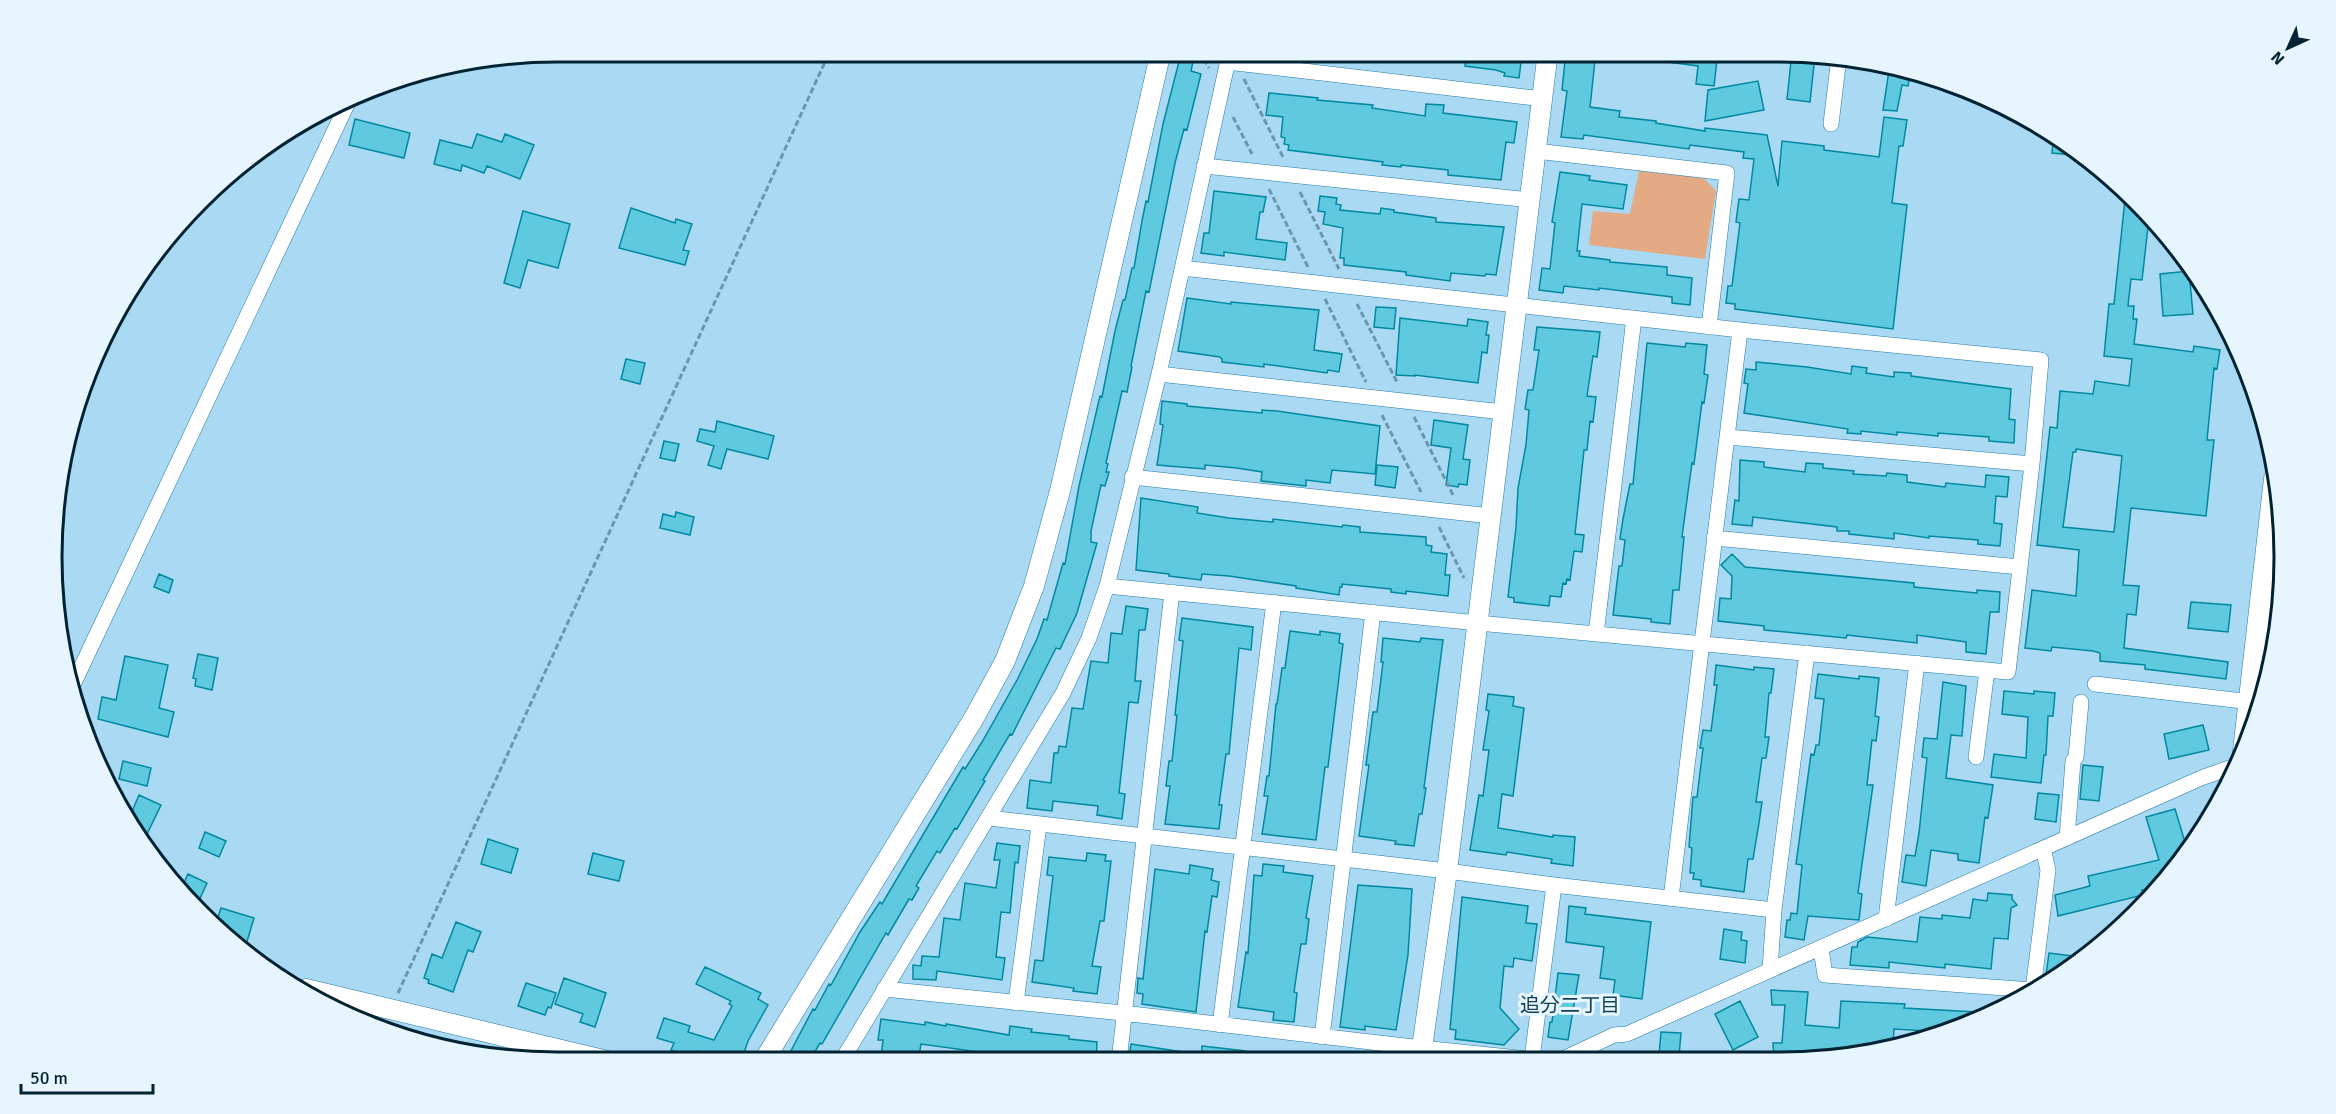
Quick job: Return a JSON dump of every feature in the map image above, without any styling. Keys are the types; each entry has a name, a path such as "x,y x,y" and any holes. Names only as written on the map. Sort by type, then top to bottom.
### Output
{"highway":[{"path":"2252,702 2272,519"}],"street":[{"path":"769,1052 974,718 1005,661 1034,586 1060,491 1158,62"},
{"path":"847,1052 1064,693 1089,638 1107,586 1159,374 1227,62"},
{"path":"1266,62 1543,99"},
{"path":"1420,1052 1447,871 1547,62"},
{"path":"1831,124 1838,65"},
{"path":"76,678 344,110"},
{"path":"1536,151 1727,172 1709,327"},
{"path":"1204,166 1531,200"},
{"path":"1107,586 2008,672 2032,464 2041,360 1709,327 1182,268"},
{"path":"1596,633 1634,318"},
{"path":"1671,898 1740,330"},
{"path":"1159,374 1503,412"},
{"path":"1728,437 2032,464"},
{"path":"1132,477 1491,516"},
{"path":"1714,538 2020,567"},
{"path":"1120,1052 1172,592"},
{"path":"1220,1025 1274,602"},
{"path":"1322,1037 1373,612"},
{"path":"1770,970 1774,910 1807,653"},
{"path":"1886,919 1917,663"},
{"path":"1976,757 1988,670"},
{"path":"2095,684 2252,702"},
{"path":"2067,838 2073,761 2076,756 2081,702"},
{"path":"1579,1052 1614,1035 1627,1034 2201,778 2226,769"},
{"path":"989,818 1774,910"},
{"path":"1016,1003 1039,825"},
{"path":"2034,982 2048,870 2043,848"},
{"path":"1536,1052 1554,885"},
{"path":"1821,949 1825,975 2021,989"},
{"path":"884,989 1123,1013 1322,1037 1408,1052"},
{"path":"322,993 570,1052"}],"path":[{"path":"391,1009 825,62"},
{"path":"1206,62 1465,579"}],"shaded area":[{"path":"1639,171 1704,178 1716,191 1705,259 1589,245 1593,211 1630,214"}],"building":[{"path":"1179,62 1193,62 1191,71 1201,74 1187,130 1184,129 1175,163 1149,292 1146,291 1127,392 1122,391 1106,463 1108,464 1106,472 1109,472 1105,486 1101,485 1091,531 1091,542 1097,543 1077,613 1060,649 1056,648 1012,735 1010,734 983,780 985,781 957,829 955,828 940,853 937,851 916,886 919,888 912,900 909,899 888,935 886,933 822,1044 820,1043 815,1052 790,1052 813,1009 815,1010 829,984 831,985 860,932 880,902 882,904 963,767 965,769 982,742 1017,680 1044,619 1047,620 1063,563 1065,564 1079,486 1100,396 1102,397 1115,331 1132,268 1134,268 1163,124"},
{"path":"1466,62 1521,62 1519,78 1504,76 1505,73 1496,70 1465,66"},
{"path":"1565,62 1595,62 1590,107 1620,111 1619,117 1656,121 1656,123 1705,131 1705,128 1767,135 1778,186 1782,141 1824,146 1824,150 1879,157 1884,117 1907,120 1903,146 1899,146 1892,203 1907,205 1893,329 1735,309 1735,304 1726,303 1728,286 1732,286 1740,223 1736,222 1739,199 1749,200 1754,159 1743,158 1744,152 1690,145 1689,149 1584,135 1583,139 1561,137 1567,91 1562,90"},
{"path":"1668,62 1717,62 1714,86 1696,84 1698,66"},
{"path":"1791,62 1814,63 1810,102 1787,99"},
{"path":"1889,74 1909,79 1908,86 1902,85 1897,111 1883,110"},
{"path":"1758,81 1764,110 1705,121 1708,90"},
{"path":"1269,93 1373,105 1372,108 1425,116 1426,104 1444,105 1443,113 1517,122 1514,143 1506,142 1501,180 1448,175 1448,170 1382,165 1383,162 1288,150 1289,145 1284,144 1285,138 1281,137 1283,117 1266,115"},
{"path":"355,119 410,133 404,158 349,145"},
{"path":"477,134 502,142 505,134 534,145 520,179 487,166 484,173 462,165 461,171 434,164 440,140 472,148"},
{"path":"2053,144 2067,154 2052,153"},
{"path":"1560,172 1590,176 1589,180 1627,185 1623,209 1582,204 1577,251 1580,251 1579,256 1610,260 1610,262 1667,267 1667,275 1692,278 1690,305 1672,303 1672,297 1599,288 1599,290 1564,286 1563,293 1539,290 1542,268 1550,269 1555,223 1552,222"},
{"path":"1214,191 1266,197 1263,212 1260,212 1256,239 1287,243 1285,260 1224,252 1224,256 1201,253 1204,233 1209,233"},
{"path":"1320,196 1337,198 1336,204 1341,205 1340,210 1380,214 1381,208 1436,218 1436,222 1504,227 1496,275 1451,273 1450,281 1406,275 1406,272 1344,265 1344,258 1340,258 1343,228 1323,224 1325,212 1318,211"},
{"path":"2125,203 2149,227 2142,280 2131,279 2128,306 2134,306 2133,319 2137,319 2134,344 2193,352 2194,346 2220,350 2217,369 2214,368 2207,440 2214,440 2206,516 2131,508 2123,585 2139,586 2136,615 2127,614 2124,648 2228,662 2226,679 2145,669 2145,665 2100,661 2100,653 2093,651 2052,647 2051,651 2025,648 2032,590 2076,596 2079,550 2037,545 2050,427 2057,428 2060,391 2093,394 2095,381 2129,386 2132,359 2104,356 2109,304 2114,304","holes":["2076,449 2122,456 2114,532 2063,527 2073,452 2076,452"]},
{"path":"631,208 675,223 676,219 692,224 683,250 689,251 685,265 619,248"},
{"path":"523,211 570,224 558,268 528,260 520,288 504,283"},
{"path":"2184,272 2190,280 2193,314 2163,316 2160,274"},
{"path":"1187,298 1231,304 1231,302 1319,310 1314,350 1342,354 1339,372 1328,370 1327,373 1264,364 1264,367 1222,362 1220,357 1178,351"},
{"path":"1376,307 1396,308 1394,329 1374,327"},
{"path":"1400,318 1467,326 1468,319 1488,322 1487,353 1482,352 1478,383 1415,375 1396,375"},
{"path":"1537,327 1600,332 1597,357 1593,356 1587,396 1596,397 1593,422 1590,421 1587,450 1584,450 1575,534 1584,535 1582,552 1574,551 1570,580 1567,579 1566,584 1563,583 1561,597 1550,596 1549,606 1514,602 1514,598 1508,597 1518,488 1526,445 1529,410 1525,409 1528,390 1533,390 1539,350 1534,350"},
{"path":"1647,343 1685,347 1686,343 1707,345 1704,374 1708,375 1688,492 1682,537 1684,537 1679,590 1673,590 1670,624 1651,622 1651,619 1613,615 1619,566 1622,566 1625,540 1620,539 1623,519 1630,484 1633,484"},
{"path":"626,359 645,363 640,384 621,379"},
{"path":"1756,362 1851,374 1852,366 1867,368 1866,373 1894,377 1894,372 1911,373 1911,376 2011,389 2009,419 2015,420 2014,443 1989,441 1989,437 1938,433 1938,436 1897,432 1897,435 1861,431 1861,434 1847,433 1848,429 1744,413 1748,384 1744,383 1746,369 1756,370"},
{"path":"1162,401 1187,404 1187,406 1262,413 1262,410 1277,411 1380,426 1375,474 1332,470 1330,483 1306,480 1306,486 1261,481 1262,472 1237,468 1205,465 1205,469 1157,465 1163,425 1160,424"},
{"path":"1434,420 1468,425 1463,459 1470,460 1467,485 1459,484 1458,487 1446,485 1451,448 1431,445"},
{"path":"717,421 774,436 768,459 727,449 721,469 708,465 714,446 697,441 700,429 715,432"},
{"path":"664,441 679,444 675,461 660,458"},
{"path":"1740,460 1764,462 1764,467 1805,472 1806,463 1823,464 1823,468 1854,471 1853,474 1907,475 1907,482 1945,487 1946,483 1985,487 1986,475 2009,477 2007,497 1996,496 1994,523 2002,524 2000,546 1978,544 1978,540 1929,536 1929,538 1894,533 1894,539 1849,534 1849,531 1837,531 1837,527 1753,517 1752,526 1732,524 1735,500 1739,501"},
{"path":"1377,465 1398,467 1395,488 1375,485"},
{"path":"1141,498 1198,507 1197,513 1229,518 1273,522 1273,519 1342,527 1343,525 1360,527 1360,532 1426,537 1426,545 1432,546 1431,552 1447,554 1445,575 1450,575 1448,596 1406,591 1406,594 1391,592 1391,589 1342,584 1339,595 1229,576 1202,574 1201,580 1136,570"},
{"path":"676,512 694,517 690,535 660,528 663,514 675,517"},
{"path":"1732,554 1745,567 1914,583 1914,587 1977,593 1977,590 2000,592 1999,612 1990,612 1986,654 1966,652 1966,642 1917,635 1917,643 1847,635 1846,638 1764,630 1764,626 1718,621 1720,598 1731,599 1732,576 1721,565"},
{"path":"159,574 173,580 169,593 154,587"},
{"path":"2191,602 2231,605 2228,632 2188,628"},
{"path":"1126,606 1148,609 1145,630 1139,630 1135,681 1141,681 1138,703 1129,702 1119,793 1125,794 1122,819 1097,815 1098,806 1053,801 1052,811 1027,808 1030,780 1051,783 1054,753 1058,753 1059,746 1066,747 1072,708 1083,709 1091,661 1108,663 1111,633 1122,634"},
{"path":"1182,618 1253,627 1251,650 1239,648 1229,754 1226,754 1219,805 1222,805 1219,829 1165,824 1170,786 1166,786 1169,761 1172,761 1177,715 1175,715 1183,641 1179,640"},
{"path":"1290,631 1320,635 1320,631 1340,634 1339,643 1343,644 1328,767 1325,767 1316,840 1262,834 1268,796 1264,796 1267,776 1269,776 1276,704 1282,668 1285,668"},
{"path":"1383,638 1420,642 1421,638 1443,640 1424,788 1426,788 1414,846 1359,836 1369,765 1366,765 1373,712 1377,712 1383,662 1381,662"},
{"path":"198,654 218,658 212,690 195,686 196,679 193,678"},
{"path":"125,656 168,665 159,708 174,712 168,737 98,719 102,697 116,700"},
{"path":"1716,665 1754,670 1754,667 1774,669 1771,693 1769,693 1765,737 1769,737 1766,758 1762,758 1756,802 1762,802 1753,859 1748,859 1744,892 1701,886 1701,880 1693,879 1694,873 1690,873 1692,848 1689,847 1693,797 1697,797 1703,730 1711,731 1717,685 1714,685"},
{"path":"1818,674 1859,679 1859,676 1879,678 1875,716 1879,717 1876,741 1872,740 1867,785 1873,785 1858,893 1862,894 1859,920 1808,916 1804,940 1785,937 1787,920 1790,920 1791,913 1797,914 1802,865 1796,864 1811,754 1814,755 1816,745 1819,745 1824,699 1815,698"},
{"path":"1943,682 1966,686 1962,736 1951,735 1946,778 1993,785 1988,818 1985,817 1979,863 1958,860 1958,854 1931,850 1926,886 1902,882 1906,855 1915,856 1927,758 1922,757 1924,738 1937,739"},
{"path":"2004,691 2034,694 2034,691 2055,693 2053,716 2048,716 2046,755 2044,755 2041,783 1991,777 1994,754 2026,758 2028,717 2002,714"},
{"path":"1488,694 1514,697 1513,706 1524,708 1513,796 1502,794 1498,828 1553,837 1553,835 1575,837 1573,866 1551,863 1552,859 1507,852 1506,855 1470,850 1479,795 1483,796 1489,750 1483,750 1489,711 1486,710"},
{"path":"2203,725 2209,750 2169,759 2164,734"},
{"path":"123,761 151,768 147,786 119,779"},
{"path":"2083,765 2103,767 2099,801 2080,799"},
{"path":"2038,793 2059,795 2056,822 2035,819"},
{"path":"139,795 161,805 147,834 132,811"},
{"path":"2175,809 2185,841 2152,884 2146,890 2142,890 2140,896 2058,916 2055,895 2090,886 2088,876 2159,860 2146,817"},
{"path":"205,832 226,841 219,857 199,848"},
{"path":"488,839 518,849 511,873 481,864"},
{"path":"997,843 1020,846 1018,863 1015,862 1010,913 1001,912 996,957 1005,958 1002,980 937,971 936,980 913,979 913,965 921,966 922,956 939,957 944,918 960,920 965,883 996,888 1000,860 994,860"},
{"path":"593,853 624,861 619,881 588,874"},
{"path":"1087,853 1106,855 1105,861 1111,861 1104,921 1100,921 1092,966 1101,967 1097,994 1032,982 1035,960 1043,961 1053,876 1047,875 1049,857 1086,861"},
{"path":"1263,864 1284,866 1283,872 1313,876 1306,918 1309,919 1306,944 1301,944 1294,992 1297,993 1294,1022 1273,1020 1274,1012 1238,1007 1246,952 1248,953 1254,875 1262,876"},
{"path":"1190,865 1213,869 1211,880 1219,882 1217,897 1212,896 1207,932 1205,931 1196,1012 1142,1004 1143,994 1137,993 1138,978 1143,979 1155,869 1189,874"},
{"path":"188,874 207,883 200,900 184,884"},
{"path":"1358,885 1412,889 1408,955 1396,1030 1365,1026 1365,1030 1340,1027"},
{"path":"1988,893 2012,895 2017,905 2011,908 2008,939 1994,938 1991,969 1945,964 1945,968 1889,962 1889,968 1850,965 1852,947 1857,947 1858,942 1867,937 1917,942 1920,917 1942,919 1942,915 1970,918 1973,899 1987,901"},
{"path":"1462,897 1528,906 1526,923 1537,924 1532,961 1514,958 1513,967 1504,966 1500,1008 1519,1029 1504,1045 1455,1039 1456,1030 1450,1029"},
{"path":"1569,906 1586,908 1585,914 1651,922 1642,999 1613,995 1615,980 1600,978 1604,947 1566,942"},
{"path":"221,908 254,918 247,943 230,930 218,918"},
{"path":"456,922 481,932 473,952 468,950 453,992 428,983 429,980 424,978 432,954 442,958"},
{"path":"1724,929 1742,932 1741,940 1747,941 1745,963 1720,959"},
{"path":"2049,953 2072,956 2054,969 2046,974"},
{"path":"705,967 761,993 758,999 768,1005 744,1052 678,1052 671,1050 674,1043 657,1038 664,1018 690,1026 688,1032 714,1040 732,1006 729,1004 731,1001 696,984"},
{"path":"1558,973 1579,975 1568,1040 1548,1037"},
{"path":"564,978 606,993 595,1027 580,1022 583,1014 555,1004"},
{"path":"526,983 556,993 551,1008 548,1007 545,1015 518,1006"},
{"path":"1771,990 1808,992 1805,1025 1839,1028 1841,1001 1905,1004 1904,1008 1975,1012 1923,1031 1894,1029 1893,1039 1876,1043 1811,1051 1774,1052 1773,1043 1782,1043 1785,1005 1772,1005"},
{"path":"1740,1001 1758,1037 1733,1050 1715,1014"},
{"path":"881,1019 925,1025 925,1022 946,1026 946,1024 1009,1035 1010,1026 1032,1029 1031,1032 1069,1036 1069,1039 1097,1042 1096,1052 979,1052 921,1044 920,1052 882,1052 883,1040 878,1040"},
{"path":"1661,1032 1681,1033 1679,1052 1659,1052"},
{"path":"1131,1044 1183,1052 1130,1052"},
{"path":"1202,1046 1246,1051 1246,1052 1202,1052"}],"district":[{"name":"追分二丁目","path":"1570,1005"}]}
